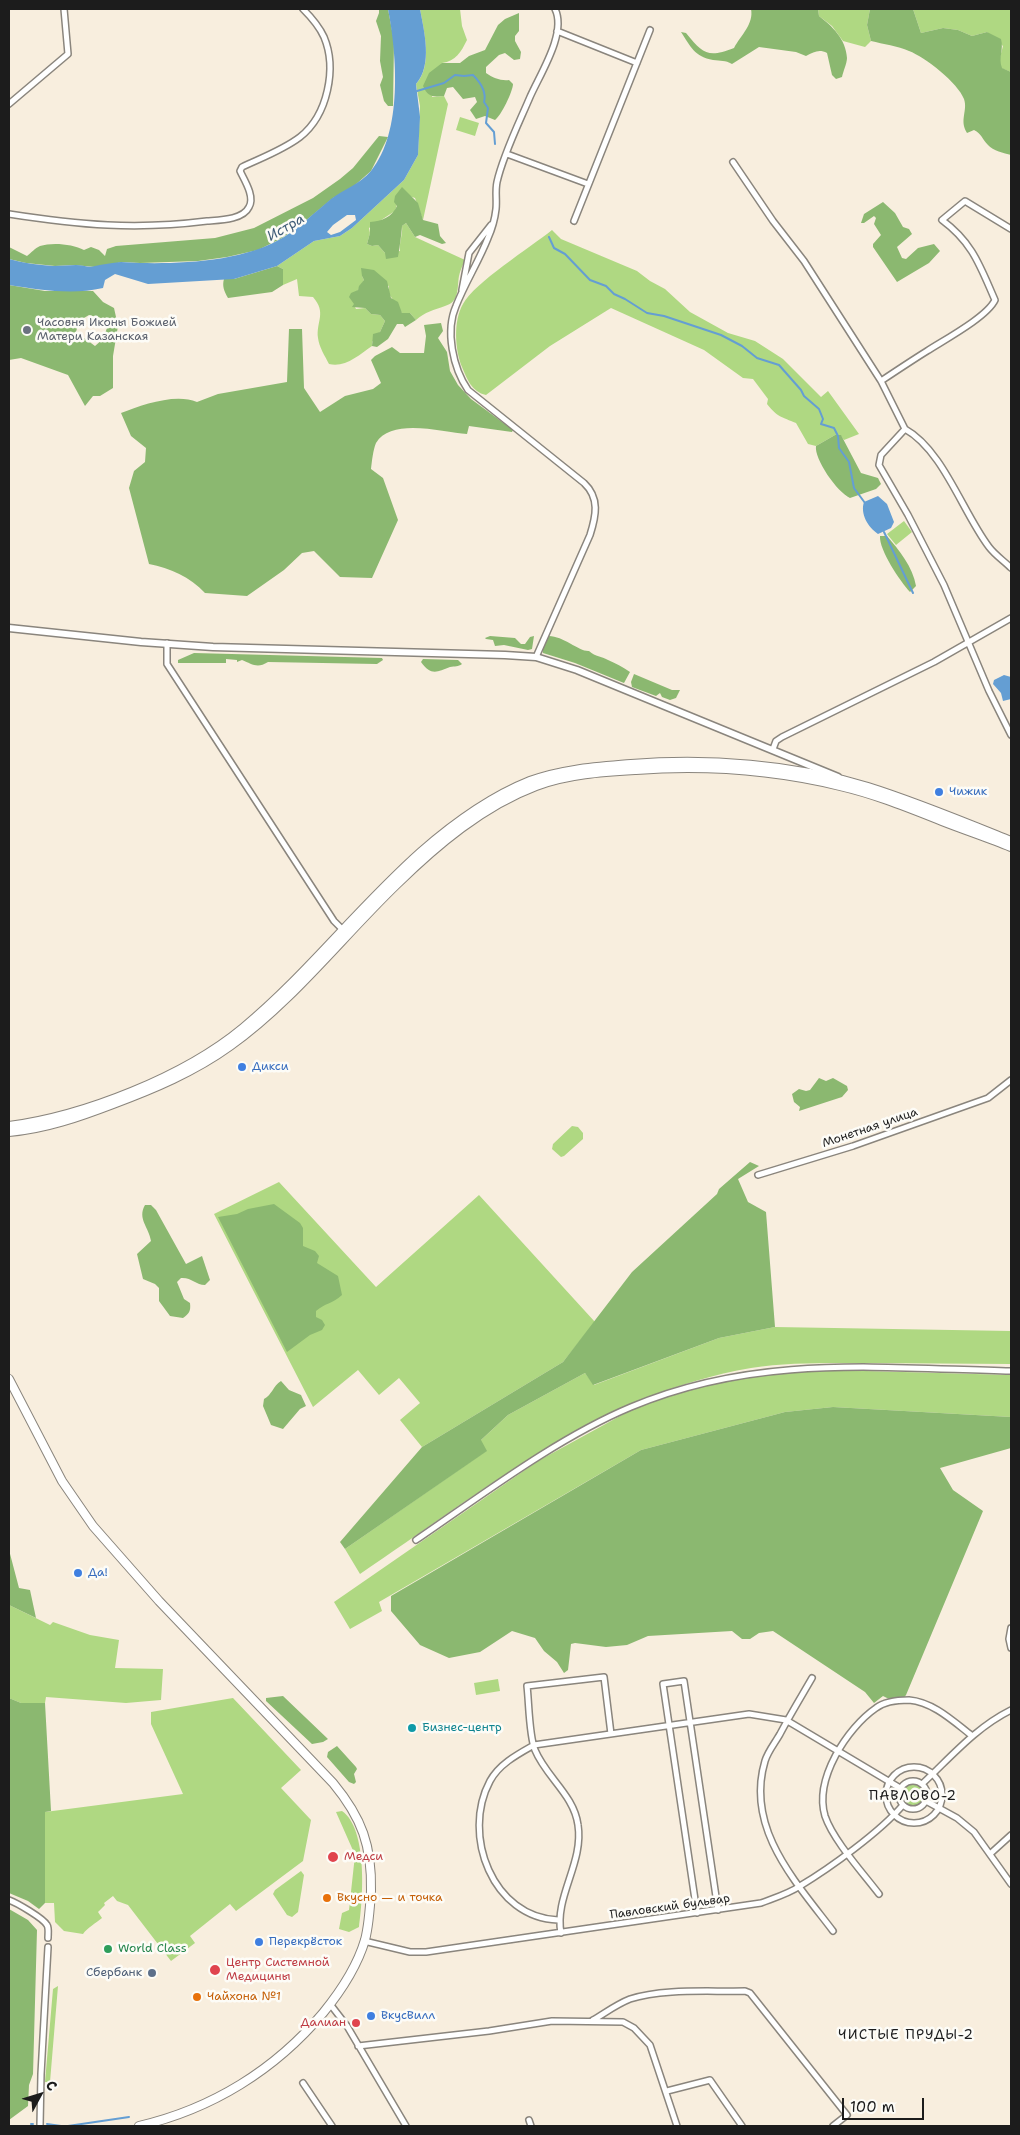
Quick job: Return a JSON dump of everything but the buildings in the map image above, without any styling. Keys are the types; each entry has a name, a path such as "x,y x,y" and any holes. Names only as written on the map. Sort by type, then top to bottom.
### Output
{"main road":[{"path":"9,1126 41,1121 95,1104 155,1080 206,1054 242,1030 267,1007 393,879 445,832 495,799 532,780 574,770 669,762 731,763 850,782 903,799 1011,841"},
{"path":"9,1132 43,1127 98,1110 158,1086 210,1060 271,1012 397,883 425,858 473,820 534,786 574,776 664,768 730,769 799,775 870,794 1011,847"},
{"path":"9,1379 62,1481 98,1532 159,1601 333,1783 352,1807 364,1834 371,1868 370,1912 364,1941 352,1972 330,2004 294,2044 248,2080 201,2106 138,2126"}],"street":[{"path":"9,104 68,54 64,9"},
{"path":"9,214 74,224 172,226 232,218 246,212 249,209 251,200 240,171 242,167 284,147 301,136 318,114 325,96 330,61 323,36 311,17 303,9"},
{"path":"536,658 590,535 596,501 584,483 475,396 462,380 454,361 452,330 455,307 462,296 488,237 496,208 495,195 498,180 507,154 555,42 559,25 555,9"},
{"path":"574,221 650,30"},
{"path":"557,32 637,63"},
{"path":"507,154 588,184"},
{"path":"733,162 773,221 804,262 881,382 905,429 927,448 967,509 983,538 990,548 1011,568"},
{"path":"881,382 962,329 985,312 995,300 970,247 958,232 942,220 966,201 1011,229"},
{"path":"462,296 463,276 469,253 492,223"},
{"path":"905,429 881,455 879,465 908,515 944,585 968,643 1011,734"},
{"path":"773,749 776,741 782,737 968,643 1011,618"},
{"path":"9,628 220,647 488,654 536,658 576,670 850,782"},
{"path":"167,643 168,664 334,921 343,930"},
{"path":"799,760 799,775"},
{"name":"Монетная улица","path":"758,1175 853,1146 988,1098 1011,1080"},
{"path":"416,1540 536,1459 579,1434 630,1408 681,1390 746,1374 816,1367 1011,1371"},
{"path":"1011,1628 1009,1639 1011,1648"},
{"path":"561,1933 558,1920 579,1849 578,1823 569,1800 535,1751 527,1686 604,1677 611,1734"},
{"path":"812,1678 786,1720 765,1760 761,1780 761,1800 764,1821 776,1853 833,1931"},
{"path":"697,1913 664,1684 684,1681 718,1910"},
{"path":"879,1894 847,1852 825,1815 823,1800 825,1779 838,1750 877,1707 896,1701 911,1700 933,1708 972,1735"},
{"path":"922,1784 972,1735 994,1719 1011,1710"},
{"path":"558,1920 538,1918 523,1911 508,1899 496,1886 484,1859 480,1824 483,1802 490,1781 506,1763 534,1745 750,1714 786,1720 900,1788"},
{"path":"914,1767 924,1769 932,1774 941,1790 939,1808 927,1820 919,1823 902,1820 894,1815 890,1810 886,1796 890,1781 896,1774 904,1769 914,1767"},
{"path":"908,1781 918,1781 922,1784 927,1792 926,1801 918,1808 913,1809 903,1805 898,1797 900,1788 908,1781"},
{"path":"926,1801 957,1818 974,1832 1011,1884"},
{"name":"Павловский бульвар","path":"364,1941 410,1952 426,1952 761,1903 799,1887 894,1815 903,1805"},
{"path":"990,1854 1011,1835"},
{"path":"9,1900 22,1906 46,1923 48,1938"},
{"path":"40,2126 48,1947"},
{"path":"593,2021 620,2003 646,1996 668,1993 750,1992 846,2115 833,2126"},
{"path":"330,2004 341,2017 406,2126"},
{"path":"358,2046 488,2031 552,2021 623,2022 634,2028 650,2044 677,2126"},
{"path":"667,2091 710,2080 742,2126"},
{"path":"303,2083 332,2126"},
{"path":"529,2120 531,2126"}],"green space":[{"path":"379,9 388,9 394,41 393,106 388,106 384,101 380,85 383,77 380,61 381,36 376,21"},
{"path":"420,9 460,9 462,26 467,40 458,55 442,63 432,97 444,96 448,104 423,220 415,198 409,196 402,188 395,211 369,228 370,233 367,244 372,246 378,245 385,253 400,251 402,226 406,223 415,237 465,260 459,274 457,294 450,304 426,313 416,320 410,313 402,313 389,294 389,286 362,276 364,280 354,301 356,309 365,308 371,314 380,315 385,321 380,332 372,342 372,346 357,357 346,362 335,365 329,364 319,341 320,313 317,303 313,297 299,296 297,279 283,285 283,269 277,266 314,241 340,236 352,228 404,180 418,155 420,106 416,84 421,77 426,58"},
{"path":"751,9 818,9 819,16 833,29 844,45 847,58 842,77 836,79 832,75 827,53 821,51 806,56 796,52 759,47 732,64 725,61 707,59 697,54 681,32 686,33 702,50 712,53 725,51 734,48 746,29 751,20"},
{"path":"818,9 870,9 867,25 871,41 865,47 843,41 832,26 819,16"},
{"path":"870,9 913,9 921,33 943,28 958,30 972,36 987,32 1001,39 1002,68 1011,72 1011,155 990,147 974,130 967,133 964,124 964,99 955,86 940,71 916,54 895,46 871,41 867,25"},
{"path":"913,9 1011,9 1011,72 1001,68 999,61 1003,46 987,32 972,36 958,30 943,28 921,33"},
{"path":"519,13 519,31 515,36 515,41 521,52 520,59 514,60 505,53 499,55 486,67 486,73 489,75 500,80 509,80 513,84 506,103 495,120 485,116 476,119 470,110 477,102 475,97 463,99 453,87 447,88 444,96 433,96 427,92 423,86 429,73 442,63 460,63 469,56 485,50 498,25 505,19"},
{"path":"460,117 479,123 475,136 456,130"},
{"path":"379,136 388,137 371,171 354,186 333,198 282,238 258,250 198,261 123,262 95,267 55,266 9,259 9,247 27,256 40,246 62,244 84,250 91,247 99,250 105,256 107,249 116,246 215,238 254,228 313,198 340,179 353,168"},
{"path":"402,187 418,203 423,220 438,224 440,236 446,243 442,244 420,235 415,237 406,223 402,226 398,257 386,259 385,253 378,245 372,246 367,244 370,222 379,221 392,213 397,206 394,202 395,196"},
{"path":"883,202 895,213 903,227 909,229 912,234 897,247 902,258 906,259 918,248 934,244 940,251 929,263 897,282 873,247 873,244 881,235 874,224 876,218 874,216 861,223 864,214"},
{"path":"552,230 561,239 637,271 665,289 690,312 728,333 755,341 783,359 821,397 828,391 859,434 844,440 841,436 835,435 816,446 808,444 796,423 780,416 767,404 768,399 753,379 743,378 704,350 611,308 550,346 486,395 477,391 466,376 458,352 456,327 463,304 469,295 490,276"},
{"path":"277,266 283,269 283,285 272,292 228,298 224,289 224,279 234,279"},
{"path":"361,268 374,270 387,281 391,298 398,302 402,313 410,313 416,320 405,327 403,324 397,324 388,339 377,347 372,346 373,334 380,332 385,321 380,315 371,314 365,308 352,307 354,304 349,297 351,293 358,290 364,280"},
{"path":"9,285 45,291 93,291 103,302 114,308 118,326 113,356 113,388 100,396 93,396 85,406 68,375 21,358 9,360","holes":["89,315 100,318 107,328 103,339 95,346 76,332 79,321"]},
{"path":"441,323 443,331 438,338 447,352 450,371 458,385 471,399 513,430 512,432 469,426 467,434 432,429 405,428 393,430 383,435 376,443 371,469 383,478 398,520 372,578 340,577 314,551 302,553 284,570 247,596 205,593 193,582 179,574 149,564 129,488 134,471 145,462 146,448 131,436 121,413 169,399 197,402 218,394 287,382 289,329 302,329 304,388 320,412 345,396 373,389 381,383 371,360 375,356 392,347 400,353 424,353 426,336 424,325"},
{"path":"835,435 841,435 861,473 878,478 881,484 876,489 850,498 827,475 816,452 816,446"},
{"path":"904,521 912,532 896,545 887,534"},
{"path":"880,536 887,536 909,566 916,586 910,592 886,557"},
{"path":"490,636 515,638 521,644 525,644 530,637 534,636 532,649 528,650 504,645 495,646 493,640 485,638"},
{"path":"549,636 560,638 630,672 624,683 575,663 543,653 542,648"},
{"path":"194,653 382,658 383,660 377,664 268,662 258,665 242,660 237,662 237,660 226,659 226,663 178,663 178,660"},
{"path":"423,659 458,660 462,664 434,672 421,662"},
{"path":"634,674 672,690 680,690 676,698 670,700 662,697 660,693 656,696 632,687 631,682"},
{"path":"819,1078 826,1081 833,1078 847,1086 848,1090 842,1097 799,1111 800,1107 794,1102 792,1094 799,1089 810,1090"},
{"path":"572,1126 578,1127 583,1133 583,1139 561,1157 552,1149 553,1144"},
{"path":"750,1162 759,1166 738,1179 748,1202 766,1212 775,1327 719,1338 593,1385 585,1373 508,1415 481,1440 487,1451 345,1549 340,1542 422,1447 563,1362 632,1272"},
{"path":"279,1182 376,1287 479,1195 595,1322 563,1362 422,1447 400,1420 420,1403 399,1378 379,1395 358,1370 313,1407 214,1214"},
{"path":"274,1204 300,1223 303,1228 303,1246 315,1251 319,1256 317,1263 338,1276 342,1295 316,1311 316,1317 322,1320 325,1325 322,1330 310,1335 287,1352 218,1217"},
{"path":"145,1205 151,1205 156,1210 186,1264 202,1256 210,1280 205,1285 185,1278 181,1278 177,1282 184,1299 190,1303 189,1312 183,1318 170,1316 159,1301 159,1288 155,1284 143,1279 137,1254 151,1241 142,1215"},
{"path":"775,1327 1011,1331 1011,1364 794,1364 751,1368 696,1381 644,1399 594,1423 545,1450 498,1479 360,1574 345,1549 486,1451 480,1441 508,1415 585,1373 594,1385 719,1338"},
{"path":"830,1370 1011,1375 1011,1417 833,1407 785,1412 641,1450 379,1602 382,1611 350,1629 334,1602 538,1461 631,1410 712,1384 784,1371"},
{"path":"281,1381 289,1390 301,1395 306,1406 300,1409 283,1429 271,1425 263,1406 264,1399"},
{"path":"833,1407 1011,1417 1011,1448 940,1468 953,1490 983,1511 906,1695 902,1700 891,1700 883,1696 874,1703 865,1692 773,1631 759,1633 750,1639 742,1639 732,1631 648,1636 627,1645 606,1647 575,1643 571,1644 568,1670 564,1673 557,1662 544,1651 535,1638 512,1631 480,1652 449,1658 420,1645 391,1611 391,1596 641,1450 785,1412"},
{"path":"9,1550 19,1588 30,1590 36,1618 9,1605"},
{"path":"9,1605 50,1625 53,1622 90,1635 119,1640 115,1668 163,1669 161,1700 126,1703 46,1697 45,1703 21,1703 9,1698"},
{"path":"498,1679 500,1691 476,1695 474,1683"},
{"path":"283,1696 328,1739 312,1744 266,1701 266,1698"},
{"path":"9,1698 21,1703 45,1703 51,1811 45,1812 45,1903 39,1909 28,1901 9,1893"},
{"path":"233,1698 301,1770 281,1788 311,1820 303,1861 236,1911 230,1904 190,1936 195,1943 171,1961 128,1905 117,1901 113,1896 104,1903 105,1905 98,1912 102,1918 83,1934 64,1931 55,1922 54,1903 45,1903 45,1812 183,1794 151,1724 151,1712"},
{"path":"337,1746 357,1769 354,1774 356,1782 354,1784 349,1782 327,1757 328,1752"},
{"path":"913,1783 918,1784 924,1790 924,1800 918,1806 913,1807 908,1806 902,1800 901,1795 902,1790 908,1784"},
{"path":"342,1811 350,1820 356,1833 362,1865 362,1900 359,1927 349,1932 339,1929 342,1913 349,1910 355,1855 336,1812"},
{"path":"301,1871 304,1875 298,1912 292,1917 287,1915 273,1894 275,1890"},
{"path":"9,1909 28,1920 37,1930 33,2074 29,2085 28,2106 9,2120"},
{"path":"58,1986 50,2082 45,2082 53,1989"}],"water":[{"path":"388,9 420,9 425,37 426,58 421,76 416,84 420,117 418,155 404,180 352,228 340,236 314,241 277,266 234,279 148,284 115,274 105,280 103,288 92,290 56,291 9,285 9,259 47,266 76,265 91,267 121,262 195,262 251,251 284,237 331,199 367,176 381,155 393,115 395,93 394,48","holes":["347,215 355,215 356,220 340,232 331,235 327,232"]},
{"path":"878,496 887,504 894,522 891,528 878,534 866,520 863,507 864,502"},
{"path":"1004,675 1011,677 1011,699 1003,701 1001,693 993,684 994,680"}],"waterway":[{"path":"417,91 444,83 455,75 473,75 484,90 484,102 488,108 486,123 494,132 495,144"},
{"path":"549,237 554,248 565,254 590,280 606,286 614,294 647,313 664,316 721,335 742,346 757,358 779,365 804,396 819,409 823,419 821,424 834,428 838,436 839,448 849,462 854,488 865,503"},
{"path":"884,532 913,593"},
{"path":"68,2126 129,2117"},
{"path":"47,2124 61,2126"}],"place":[{"name":"Часовня Иконы Божией Матери Казанская","path":"27,330"},
{"name":"Чижик","path":"939,792"},
{"name":"Дикси","path":"242,1067"},
{"name":"Да!","path":"78,1573"},
{"name":"Бизнес-центр","path":"412,1728"},
{"name":"Медси","path":"333,1857"},
{"name":"Вкусно — и точка","path":"327,1898"},
{"name":"Перекрёсток","path":"259,1942"},
{"name":"World Class","path":"108,1949"},
{"name":"Центр Системной Медицины","path":"215,1970"},
{"name":"Сбербанк","path":"152,1973"},
{"name":"Чайхона №1","path":"197,1997"},
{"name":"ВкусВилл","path":"371,2016"},
{"name":"Далиан","path":"356,2023"}],"district":[{"name":"ПАВЛОВО-2","path":"913,1796"},
{"name":"ЧИСТЫЕ ПРУДЫ-2","path":"906,2035"}],"water label":[{"name":"Истра","path":"286,228"}]}
